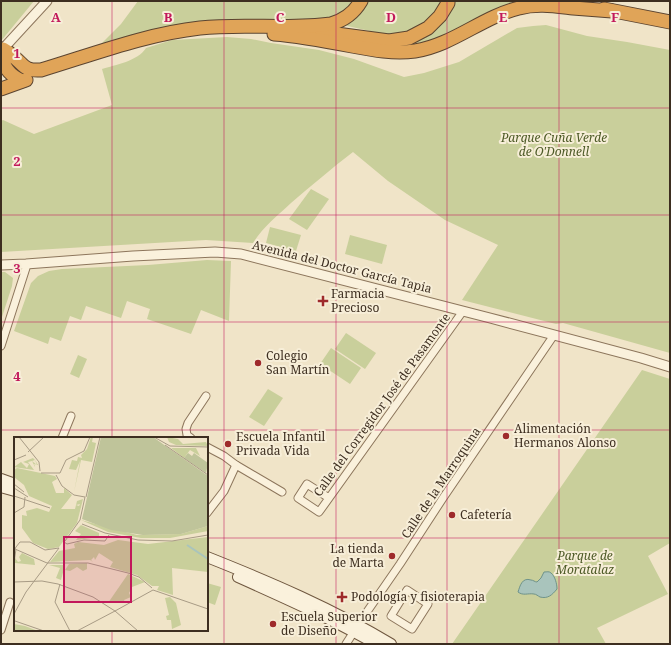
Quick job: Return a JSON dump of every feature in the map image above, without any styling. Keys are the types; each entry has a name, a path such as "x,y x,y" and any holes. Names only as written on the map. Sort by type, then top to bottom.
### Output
{"highway":[{"path":"1,89 138,39 201,28 324,25 338,22 348,17 357,8 361,1"},
{"path":"284,27 389,41 409,38 428,28 440,16 448,1"},
{"path":"571,1 612,11 670,22"},
{"path":"229,27 288,35 372,50 405,52 417,51 440,44 497,15 519,8 547,5 612,11"},
{"path":"22,81 11,75 6,68 3,55 15,57 22,65 32,70 41,70 106,50"}],"main road":[{"path":"1,479 14,484"},
{"path":"1,487 14,491"},
{"path":"208,557 274,584 356,628 376,644"},
{"path":"208,564 391,644"}],"street":[{"path":"3,55 44,4"},
{"name":"Avenida del Doctor García Tapia","path":"1,265 215,252 241,254 642,358 670,367"},
{"path":"1,346 26,264"},
{"name":"Calle del Corregidor José de Pasamonte","path":"329,498 307,484 298,498 319,512 463,311"},
{"name":"Calle de la Marroquina","path":"346,644 554,335"},
{"path":"190,437 187,435 186,430 188,423 206,396"},
{"path":"62,437 71,416"},
{"path":"208,448 282,492"},
{"path":"208,512 224,491 236,465"},
{"path":"407,590 428,604 412,629 391,616 407,590"},
{"path":"1,630 10,602"}],"green space":[{"path":"1,1 34,1 1,41"},
{"path":"138,1 353,1 340,15 330,19 241,19 180,24 148,31 98,47 121,24"},
{"path":"367,1 442,1 432,17 419,27 399,34 383,34 343,25"},
{"path":"453,1 532,1 455,33 404,49 316,34 413,40"},
{"name":"Parque Cuña Verde de O'Donnell","path":"546,25 587,36 670,50 670,353 563,323 556,324 462,300 498,245 445,220 388,181 353,152 281,212 253,243 206,240 1,252 1,121 3,120 34,134 112,105 102,69 132,59 138,56 146,48 172,40 227,37 251,39 319,50 354,59 404,77 424,73 459,62 517,28"},
{"path":"311,189 329,199 307,230 289,219"},
{"path":"270,227 301,235 296,251 266,243"},
{"path":"350,235 387,245 382,264 345,254"},
{"path":"207,260 231,261 229,321 201,310 191,334 147,319 150,309 127,301 121,318 86,306 81,320 70,316 61,341 50,337 48,344 14,331 31,283 38,276 49,271"},
{"path":"1,272 5,272 13,278 12,286 1,320"},
{"path":"346,333 376,353 365,369 335,349"},
{"path":"331,348 361,368 350,384 320,364"},
{"path":"78,355 87,359 79,378 70,374"},
{"name":"Parque de Moratalaz","path":"642,370 670,379 670,543 648,556 668,594 597,628 606,644 452,644"},
{"path":"268,389 283,398 264,426 249,417"},
{"path":"208,583 221,587 215,605 208,602"}],"water":[{"path":"544,572 550,572 556,580 557,589 552,595 548,597 540,597 535,594 524,594 518,592 523,581 528,579 537,582"}],"place":[{"name":"Farmacia Precioso","path":"323,301"},
{"name":"Colegio San Martín","path":"258,363"},
{"name":"Alimentación Hermanos Alonso","path":"506,436"},
{"name":"Escuela Infantil Privada Vida","path":"228,444"},
{"name":"Cafetería","path":"452,515"},
{"name":"La tienda de Marta","path":"392,556"},
{"name":"Podología y fisioterapia","path":"342,597"},
{"name":"Escuela Superior de Diseño","path":"273,624"}]}
